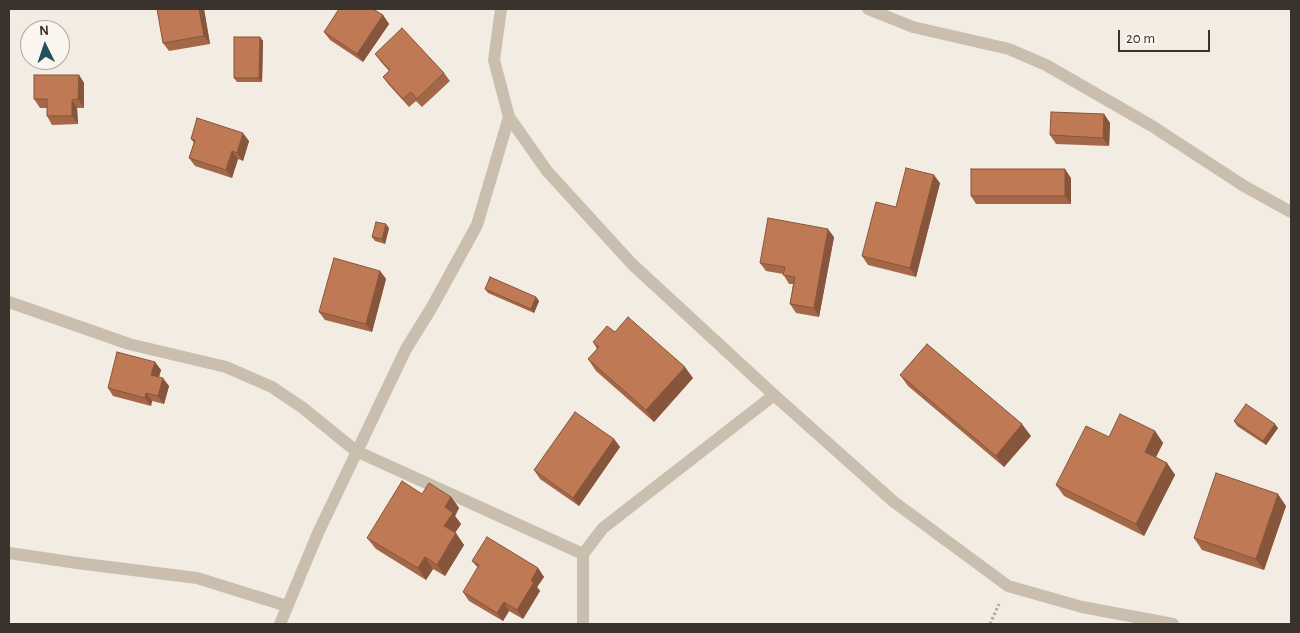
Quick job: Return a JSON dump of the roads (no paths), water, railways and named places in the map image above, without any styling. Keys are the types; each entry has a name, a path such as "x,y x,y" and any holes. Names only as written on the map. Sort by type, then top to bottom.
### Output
{"street":[{"path":"501,9 494,60 509,117 547,171 632,264 774,395 894,502 1008,586 1082,607 1173,624"},
{"path":"868,9 913,26 1009,50 1046,65 1152,126 1244,186 1291,212"},
{"path":"280,624 318,532 406,349 432,307 477,225 509,117"},
{"path":"9,302 129,344 226,367 272,387 303,408 356,452 583,554"},
{"path":"583,624 583,554 603,528 774,395"},
{"path":"9,553 197,578 287,606"}]}
